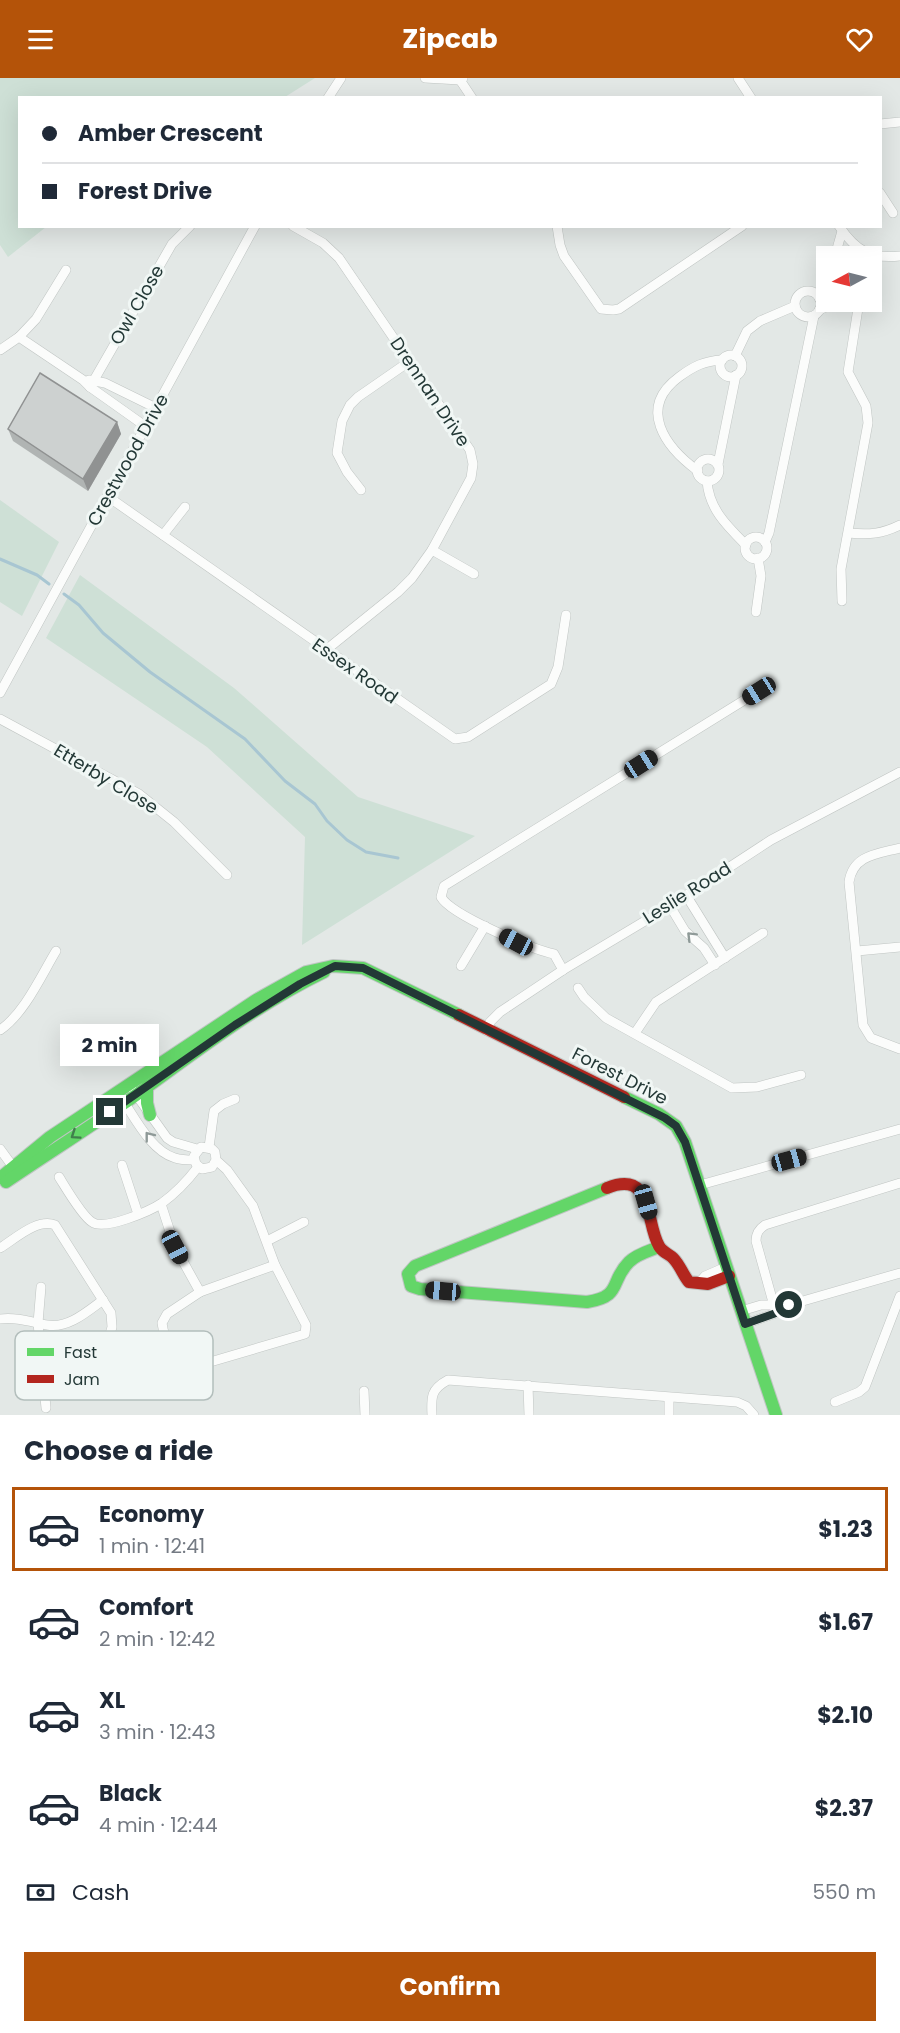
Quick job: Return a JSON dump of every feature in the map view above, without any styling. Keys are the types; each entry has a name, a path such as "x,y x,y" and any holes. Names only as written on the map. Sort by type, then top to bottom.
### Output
{"street":[{"path":"329,96 341,78"},
{"path":"425,78 461,79 471,96"},
{"path":"738,78 750,96"},
{"path":"882,124 900,122"},
{"path":"882,197 893,213"},
{"name":"Owl Close","path":"89,382 172,244 188,228"},
{"name":"Crestwood Drive","path":"0,693 254,228"},
{"name":"Drennan Drive","path":"296,228 334,250 472,456 471,478 432,550 405,585 326,650"},
{"path":"559,228 560,245 564,256 602,309 613,310 619,309 739,228"},
{"path":"841,229 851,246"},
{"path":"837,246 841,229"},
{"path":"882,257 900,256"},
{"path":"0,350 19,337 36,319 66,270"},
{"path":"758,558 766,552 765,542 769,533 817,313 802,316 795,306 797,298 804,292 812,292 816,295"},
{"path":"735,356 747,331 760,321 795,306"},
{"path":"842,601 841,569 868,423 866,406 848,372 857,312"},
{"path":"19,337 89,382 145,426"},
{"path":"735,356 740,360 742,367 736,375 718,464 719,471 716,477 707,481 682,459 660,429 657,417 659,402 667,386 700,363 735,356"},
{"path":"722,360 720,367 723,374 730,377 736,375"},
{"path":"361,490 347,472 337,453 342,421 350,405 410,361"},
{"path":"89,382 117,388 156,408"},
{"path":"698,471 699,464 705,460 712,460 718,464"},
{"path":"707,481 708,493 719,517 746,545 748,555 758,558"},
{"name":"Essex Road","path":"108,496 449,737 461,739 551,684 558,667 566,615"},
{"path":"163,535 185,507"},
{"path":"849,533 870,535 887,532 900,525"},
{"path":"746,545 753,538 760,538 765,542"},
{"path":"432,550 474,573"},
{"path":"756,612 761,576 758,558"},
{"path":"563,970 554,954 516,942 444,901 441,897 444,886 759,691"},
{"name":"Etterby Close","path":"1,718 139,794 174,822 227,875"},
{"name":"Leslie Road","path":"487,1031 490,1022 500,1012 563,970 670,906 771,840 900,772"},
{"path":"900,848 865,858 853,867 849,882 862,1020 871,1038 900,1049"},
{"path":"686,895 725,958"},
{"path":"670,906 685,932 704,948 715,965"},
{"path":"462,966 485,926"},
{"path":"635,1033 656,1002 763,933"},
{"path":"857,951 900,947"},
{"path":"0,1030 17,1013 56,951"},
{"name":"Forest Drive","path":"0,1178 15,1171 121,1098 256,999 314,968 327,965 369,969 487,1031 665,1118 681,1133 776,1415"},
{"name":"Forest Drive","path":"132,1090 147,1086 264,1006 335,966"},
{"path":"578,988 584,998 606,1018 732,1088 757,1087 801,1075"},
{"path":"147,1086 150,1115"},
{"path":"132,1090 173,1142 197,1149 209,1147 215,1152 216,1160 231,1174 253,1206 275,1265 306,1325 305,1334 300,1337 213,1361"},
{"path":"121,1098 161,1150 176,1158 209,1168 216,1160"},
{"path":"209,1147 214,1111 235,1099"},
{"path":"700,1185 900,1129"},
{"path":"0,1149 15,1171"},
{"path":"59,1177 92,1222 104,1225 161,1204 187,1180 196,1164 197,1149"},
{"path":"122,1165 138,1214"},
{"name":"Forest Drive","path":"0,1186 15,1171"},
{"path":"659,1247 633,1258 622,1272 613,1292 599,1301 420,1289 411,1286 408,1274 415,1266 616,1184 624,1183 634,1185 642,1192 659,1247 674,1259 686,1280 692,1283 708,1284 728,1271"},
{"path":"775,1309 756,1241 756,1234 760,1229 765,1225 900,1183"},
{"path":"161,1204 175,1247 200,1292"},
{"path":"267,1241 304,1222"},
{"path":"0,1248 36,1226 46,1223 55,1225 103,1300 112,1320 110,1331"},
{"path":"164,1331 162,1323 167,1314 200,1292 275,1265"},
{"path":"745,1324 775,1309 900,1274"},
{"path":"39,1331 41,1287"},
{"path":"835,1402 865,1387 900,1296"},
{"path":"0,1319 23,1318 54,1326 82,1315 103,1300"},
{"path":"741,1311 761,1305 775,1309"},
{"path":"432,1415 431,1399 437,1386 448,1380 737,1402 746,1406 754,1415"},
{"path":"528,1385 529,1415"},
{"path":"364,1391 365,1415"},
{"path":"669,1398 669,1415"},
{"path":"45,1400 46,1408"}],"green space":[{"path":"0,78 315,78 287,96 18,96 18,228 45,228 8,257 0,245"},
{"path":"0,500 59,542 22,616 0,602"},
{"path":"80,575 234,688 358,797 475,836 302,945 305,837 207,747 46,638"}],"building":[{"path":"40,373 117,422 83,479 8,429"}],"waterway":[{"path":"0,559 37,575 49,584"},
{"path":"64,594 79,605 103,633 150,672 245,739 285,781 315,804 327,821 347,840 366,852 398,858"}],"traffic: fast":[{"path":"0,1178 50,1137 256,1000 306,972 333,966 363,968 459,1015"},
{"path":"6,1182 120,1106 204,1045 275,999 324,972"},
{"path":"147,1086 150,1115"},
{"path":"624,1097 659,1114 676,1126 685,1142 776,1415"},
{"path":"607,1188 415,1266 408,1274 411,1286 420,1289 587,1302 611,1292 623,1269 632,1259 659,1247"}],"traffic: jam":[{"path":"459,1015 624,1097"},
{"path":"607,1188 622,1184 633,1186 640,1192 659,1246 675,1261 689,1282 708,1284 729,1276"}],"route":[{"path":"110,1112 235,1025 300,984 335,966 346,965 369,969 487,1031 665,1118 676,1126 685,1142 700,1185 745,1324 776,1313 789,1305"}]}
